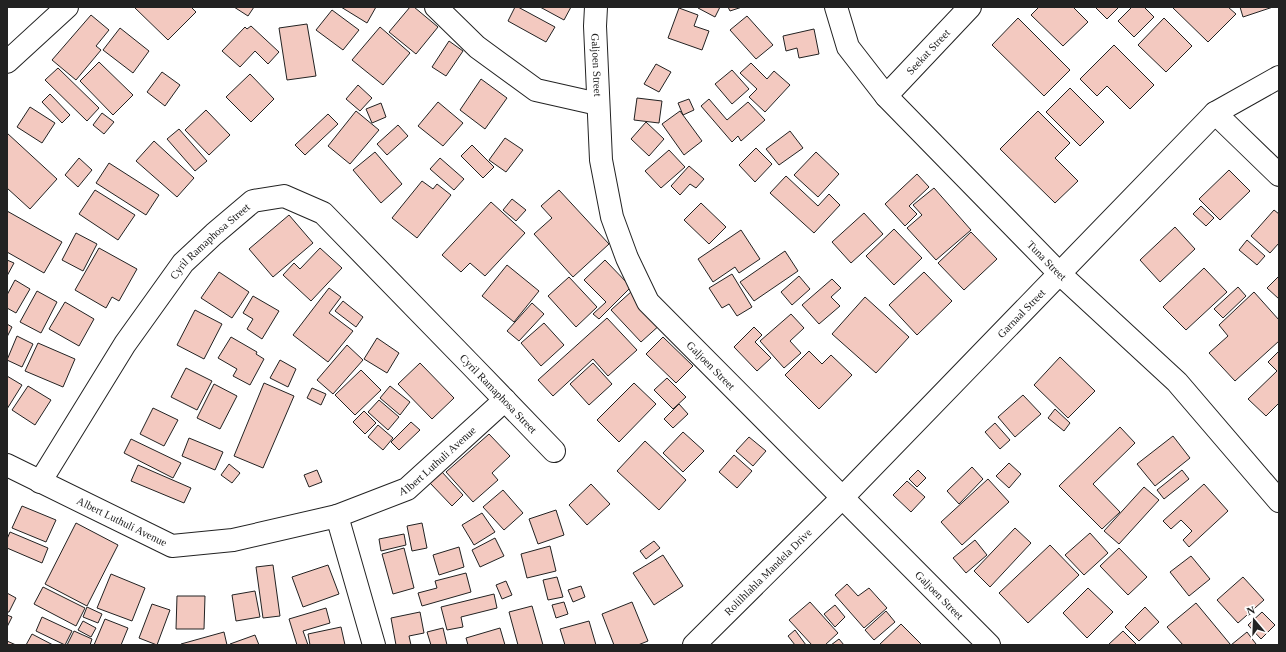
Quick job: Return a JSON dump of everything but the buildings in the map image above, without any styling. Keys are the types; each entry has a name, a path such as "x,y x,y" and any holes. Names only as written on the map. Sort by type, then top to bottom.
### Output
{"street":[{"path":"7,62 67,7"},
{"path":"436,7 477,47 536,90 598,104"},
{"name":"Galjoen Street","path":"596,7 595,26 601,160 612,217 627,258 648,302 989,645"},
{"name":"Tuna Street","path":"836,7 848,47 886,96 1060,274 1177,382 1279,500"},
{"name":"Seekat Street","path":"886,96 970,7"},
{"name":"Garnaal Street","path":"842,498 1215,113 1279,77"},
{"path":"1215,113 1279,175"},
{"name":"Cyril Ramaphosa Street","path":"40,482 125,344 183,263 253,201 284,196 323,213 554,451"},
{"name":"Albert Luthuli Avenue","path":"7,465 172,546 233,540 337,516 407,489 504,400"},
{"name":"Rolilhlahla Mandela Drive","path":"694,645 842,498"},
{"path":"337,516 374,645"}]}
